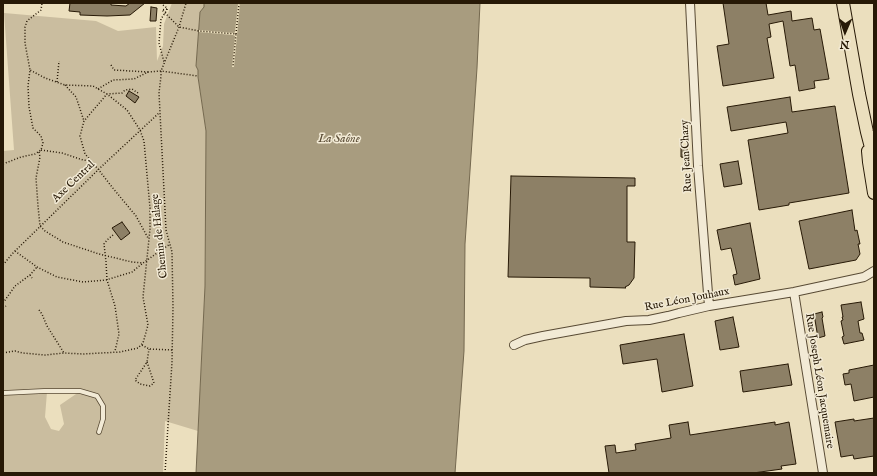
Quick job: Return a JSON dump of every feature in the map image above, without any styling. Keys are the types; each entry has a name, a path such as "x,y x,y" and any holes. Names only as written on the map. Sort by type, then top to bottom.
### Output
{"main road":[{"path":"843,3 859,94 874,159"},
{"path":"867,132 869,162 874,193"}],"street":[{"name":"Rue Jean Chazy","path":"690,3 698,166 709,306"},
{"name":"Rue Léon Jouhaux","path":"514,345 525,340 543,336 626,321 649,320 709,306 794,292 864,277 874,271"},
{"name":"Rue Léon Jouhaux","path":"864,277 874,279"},
{"name":"Rue Joseph Léon Jacquemaire","path":"794,292 823,473"}],"lane":[{"path":"3,392 80,391 97,396 103,406 103,419 99,432"}],"path":[{"path":"3,164 39,152 43,143 41,136 33,128 29,106 28,86 30,70 25,43 25,27 27,21 41,10 42,3"},
{"name":"Chemin de Halage","path":"165,473 173,307 172,252 166,230 159,93 161,71 179,27 186,3"},
{"path":"233,66 239,4"},
{"path":"163,5 167,9"},
{"path":"167,9 162,10 179,27 199,31 236,34"},
{"path":"164,62 159,43 161,19 167,9"},
{"path":"57,82 59,61"},
{"path":"111,65 114,70 148,72 161,71 198,76"},
{"path":"3,353 15,351 45,355 64,353 83,354 115,352 138,348 144,343 148,325 144,297 150,208 144,141 140,130 127,110 107,94 93,86 64,85 45,78 30,70"},
{"path":"98,89 113,80 134,79 148,72"},
{"path":"64,85 76,97 84,121"},
{"path":"138,94 132,89 126,90 122,94 107,94 84,121 80,136 84,154 136,216 149,239"},
{"name":"Axe Central","path":"3,265 15,251 98,169 159,113"},
{"path":"41,150 62,153 91,161"},
{"path":"39,152 40,157 36,178 40,226 45,231 63,242 105,256 143,263"},
{"path":"113,235 104,244 107,280 115,306 119,334 115,352"},
{"path":"15,251 37,267 57,277 82,282 107,280 132,272 170,244"},
{"path":"3,258 6,262"},
{"path":"3,303 15,286 30,275 37,267"},
{"path":"38,310 42,314 47,326 64,353"},
{"path":"142,345 149,349 172,350"},
{"path":"147,362 154,383 150,386 140,384 135,380 147,362 149,349"}],"shaded area":[{"path":"172,3 204,3 204,7 200,12 196,66 198,70 206,131 205,286 198,431 165,421 163,473 3,473 3,151 14,150 4,13 96,21 118,31 156,27 157,61 163,46 164,24","holes":["47,392 79,392 60,405 64,424 59,431 51,429 45,417"]}],"water":[{"name":"La Saône","path":"204,3 480,3 465,244 464,351 455,473 196,473 205,286 206,131 198,70 196,66 200,12 204,7"}],"pier":[{"path":"238,4 240,4 234,67 232,67 235,36 199,32 199,30 234,33"}],"building":[{"path":"70,3 111,3 111,5 126,6 130,3 145,3 130,15 107,16 80,15 80,12 69,11"},
{"path":"723,3 766,3 768,15 791,11 792,21 812,18 814,30 820,29 829,79 814,81 815,88 799,91 795,65 790,66 783,21 769,24 771,37 767,38 774,78 723,86 717,46 729,44"},
{"path":"151,7 157,8 156,21 150,21"},
{"path":"129,91 139,97 135,103 126,96"},
{"path":"790,97 792,112 835,106 849,193 789,203 789,205 759,210 748,140 788,133 786,122 731,131 727,107"},
{"path":"681,148 687,148 687,158 681,157"},
{"path":"738,161 742,184 724,187 720,164"},
{"path":"511,176 635,178 635,186 627,186 627,242 635,242 634,278 629,285 625,287 626,288 590,287 590,278 508,277"},
{"path":"852,210 855,231 857,230 860,244 858,244 860,254 856,260 809,269 799,221"},
{"path":"122,222 130,233 121,240 112,228"},
{"path":"750,223 760,279 735,285 733,275 737,274 731,248 721,250 717,230"},
{"path":"861,302 864,319 858,321 860,333 862,333 864,340 844,344 842,337 844,336 841,321 843,320 843,317 841,305"},
{"path":"822,312 825,336 818,338 814,314"},
{"path":"733,317 739,347 720,350 715,321"},
{"path":"684,334 693,386 662,392 657,359 623,364 620,345"},
{"path":"788,364 792,385 743,392 740,371"},
{"path":"874,365 874,397 854,401 851,384 845,385 843,374 849,373 849,370"},
{"path":"874,418 874,456 854,459 853,455 841,457 835,422"},
{"path":"688,422 690,435 775,422 775,425 789,422 796,464 781,466 782,469 753,473 609,473 605,446 615,445 616,453 636,450 635,444 671,438 669,425"}]}
